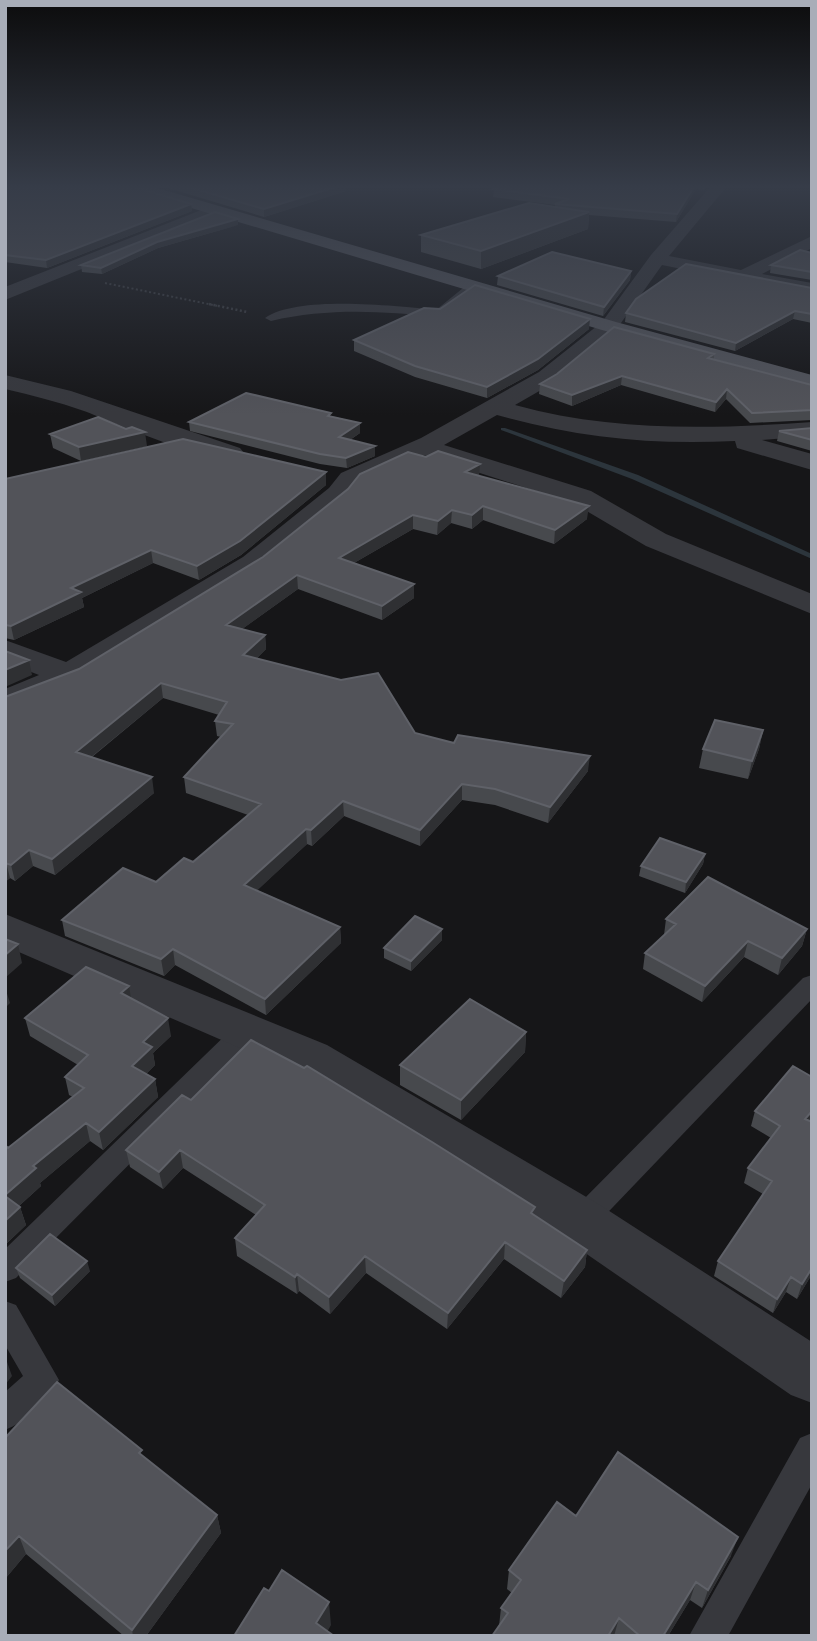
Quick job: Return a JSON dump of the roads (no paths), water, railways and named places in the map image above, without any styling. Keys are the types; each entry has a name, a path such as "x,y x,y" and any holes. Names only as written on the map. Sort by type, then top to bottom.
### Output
{"main road":[{"path":"389,262 812,382"}],"street":[{"path":"5,294 84,262"},
{"path":"5,701 68,675 254,563 338,494 350,479 422,447 547,377 609,326 655,262"},
{"path":"671,262 812,289"},
{"path":"745,275 772,262"},
{"path":"5,273 45,277"},
{"path":"5,382 85,402 180,445 256,459"},
{"path":"496,407 578,428 646,435 724,436 812,429"},
{"path":"724,436 812,462"},
{"path":"422,447 582,497 656,540 812,605"},
{"path":"320,475 350,479"},
{"path":"5,650 68,675"},
{"path":"5,929 310,1058 581,1221 812,1375"}],"lane":[{"path":"271,318 301,309 382,307 438,314 472,286"},
{"path":"581,1221 812,984"},
{"path":"5,1269 246,1031"},
{"path":"5,1315 43,1380 5,1414"},
{"path":"707,1636 812,1450"}],"waterway":[{"path":"503,429 635,477 812,557"}]}
